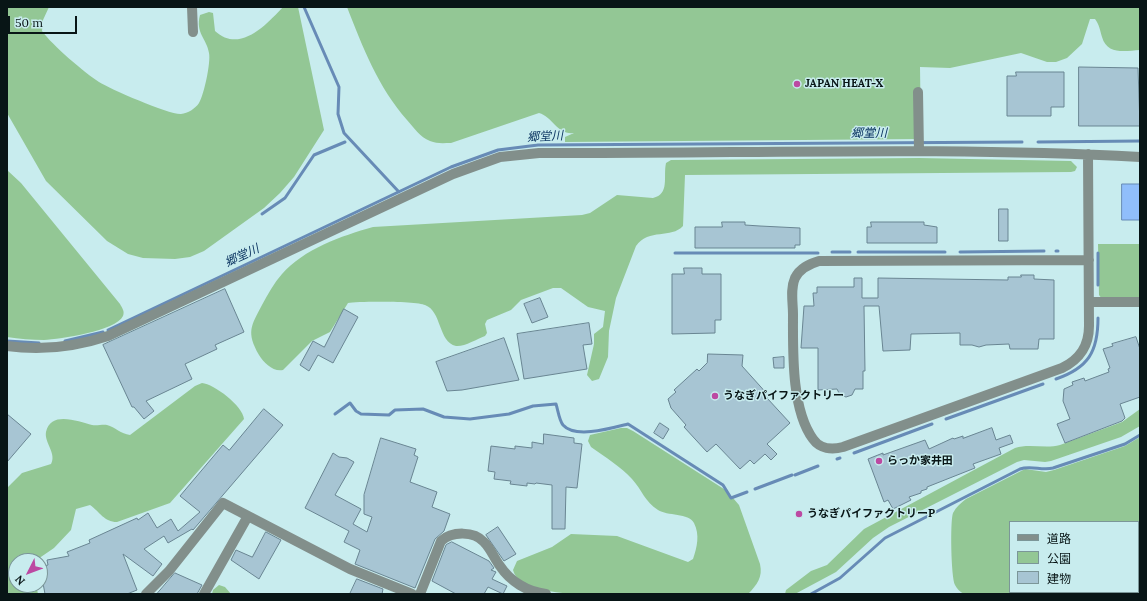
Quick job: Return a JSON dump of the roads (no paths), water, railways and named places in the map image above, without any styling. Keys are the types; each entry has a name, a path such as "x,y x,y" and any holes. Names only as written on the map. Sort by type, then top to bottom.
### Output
{"street":[{"path":"192,7 193,32"},
{"path":"918,92 919,146"},
{"path":"7,346 29,349 63,347 108,336 408,194 470,167 500,158 539,153 919,146 1140,157"},
{"path":"1088,154 1089,260 1089,335 1087,344 1077,358 1062,368 843,447 835,449 820,445 809,432 798,398 793,362 793,287 799,272 804,267 819,261 1089,260"},
{"path":"1089,302 1140,302"},
{"path":"146,594 169,571 223,503 350,569 412,594"},
{"path":"204,594 248,516"},
{"path":"420,594 441,541 446,536 459,534 479,538 484,542 510,578 529,590 546,594"}],"water":[{"path":"1122,184 1140,184 1140,220 1122,220"}],"waterway":[{"path":"304,7 339,87 338,114 344,133 399,192"},
{"name":"郷堂川","path":"1038,142 1140,141"},
{"path":"262,214 285,198 314,155 345,142"},
{"name":"郷堂川","path":"108,330 451,167 498,150 538,145 1022,142"},
{"path":"960,252 1044,251"},
{"path":"832,252 850,252"},
{"path":"858,252 945,252"},
{"path":"675,253 818,253"},
{"path":"1098,253 1098,285"},
{"path":"1056,379 1076,370 1089,357 1096,340 1098,318"},
{"name":"郷堂川","path":"65,341 103,332"},
{"name":"郷堂川","path":"7,341 39,343"},
{"path":"946,419 1043,384"},
{"path":"335,414 350,403 356,411 361,414 389,415 395,410 423,409 444,417 470,419 509,414 533,406 556,404 563,425 569,429 585,432 628,424 723,485 731,498 747,492"},
{"path":"854,453 932,424"},
{"path":"811,594 840,578 885,538 1020,469 1053,468 1125,444 1140,435"},
{"path":"795,475 818,466"},
{"path":"755,489 792,475"}],"place":[{"name":"JAPAN HEAT-X","path":"797,84"},
{"name":"うなぎパイファクトリー","path":"715,396"},
{"name":"らっか家井田","path":"879,461"},
{"name":"うなぎパイファクトリーP","path":"799,514"}]}
